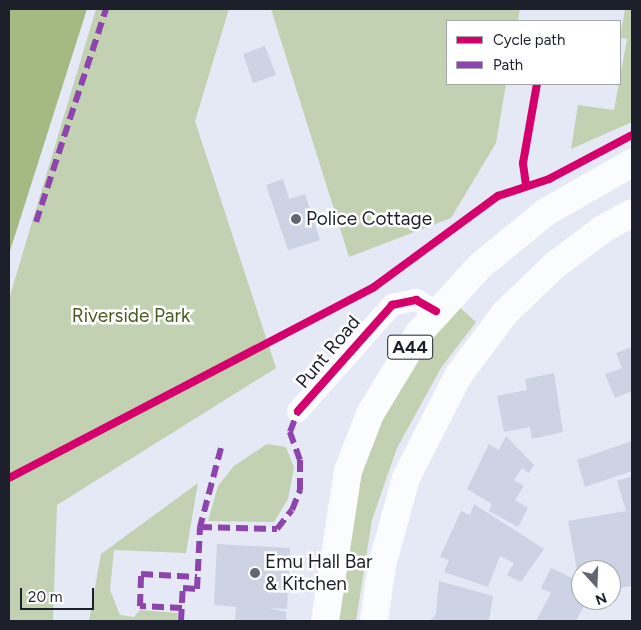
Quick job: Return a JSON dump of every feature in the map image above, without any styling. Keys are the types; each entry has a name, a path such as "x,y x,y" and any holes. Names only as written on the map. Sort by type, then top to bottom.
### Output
{"highway":[{"name":"A44","path":"325,621 348,471 382,392 436,312 480,266 546,212 632,163"},
{"name":"A44","path":"374,621 382,565 406,478 458,376 505,313 543,277 603,229 632,213"}],"street":[{"name":"Punt Road","path":"298,411 392,305 416,300 436,312"}],"green space":[{"name":"Riverside Park","path":"96,9 229,9 195,121 276,368 57,505 53,621 9,621 9,299"},
{"path":"271,9 520,9 518,20 446,20 446,85 506,85 496,143 451,218 349,257"},
{"path":"625,9 632,9 632,122 571,149 578,105 614,110 619,85 621,85 621,72 627,39 621,38"},
{"path":"456,304 476,322 441,368 397,448 372,520 356,621 338,621 362,469 383,409"},
{"path":"267,444 286,447 294,468 288,499 274,522 208,521 218,486 234,466"},
{"path":"198,483 186,553 114,550 110,590 120,615 134,617 140,610 178,613 177,621 89,621 101,554"}],"shaded area":[{"path":"9,9 87,9 9,254"}],"building":[{"path":"265,46 276,75 253,83 243,54"},
{"name":"Police Cottage","path":"283,179 289,199 305,194 320,240 288,250 266,185"},
{"path":"632,347 632,391 615,398 605,374 622,368 616,353"},
{"path":"554,373 563,432 532,439 530,427 504,432 497,396 527,390 525,379"},
{"path":"506,436 534,465 529,473 522,468 514,480 524,486 515,500 528,508 518,527 489,511 492,504 467,489 489,444 499,450"},
{"path":"632,441 632,471 585,487 577,460"},
{"path":"632,476 631,586 621,588 621,560 575,560 568,521 626,511 617,481"},
{"path":"474,504 544,549 521,582 507,575 514,563 500,556 488,587 444,572 449,560 440,557 461,511 470,515"},
{"path":"217,544 290,548 287,609 269,608 286,612 286,621 235,621 236,607 214,605"},
{"path":"551,568 571,577 571,610 582,610 576,621 536,621 551,593 541,588"},
{"path":"439,581 493,596 489,621 430,621 436,614"}],"marked path":[{"path":"36,222 106,9"},
{"path":"221,448 200,527 277,529 292,510 300,490 300,460 290,432 298,411"},
{"path":"181,621 183,588 197,589 200,527"},
{"path":"182,608 140,606 141,574 197,577"}],"cycle path":[{"path":"526,185 523,163 537,85"},
{"path":"9,478 374,287 498,196 549,179 632,135"},
{"path":"298,411 392,305 416,300 436,311"}],"place":[{"name":"Police Cottage","path":"296,219"},
{"name":"Emu Hall Bar & Kitchen","path":"255,573"}]}
